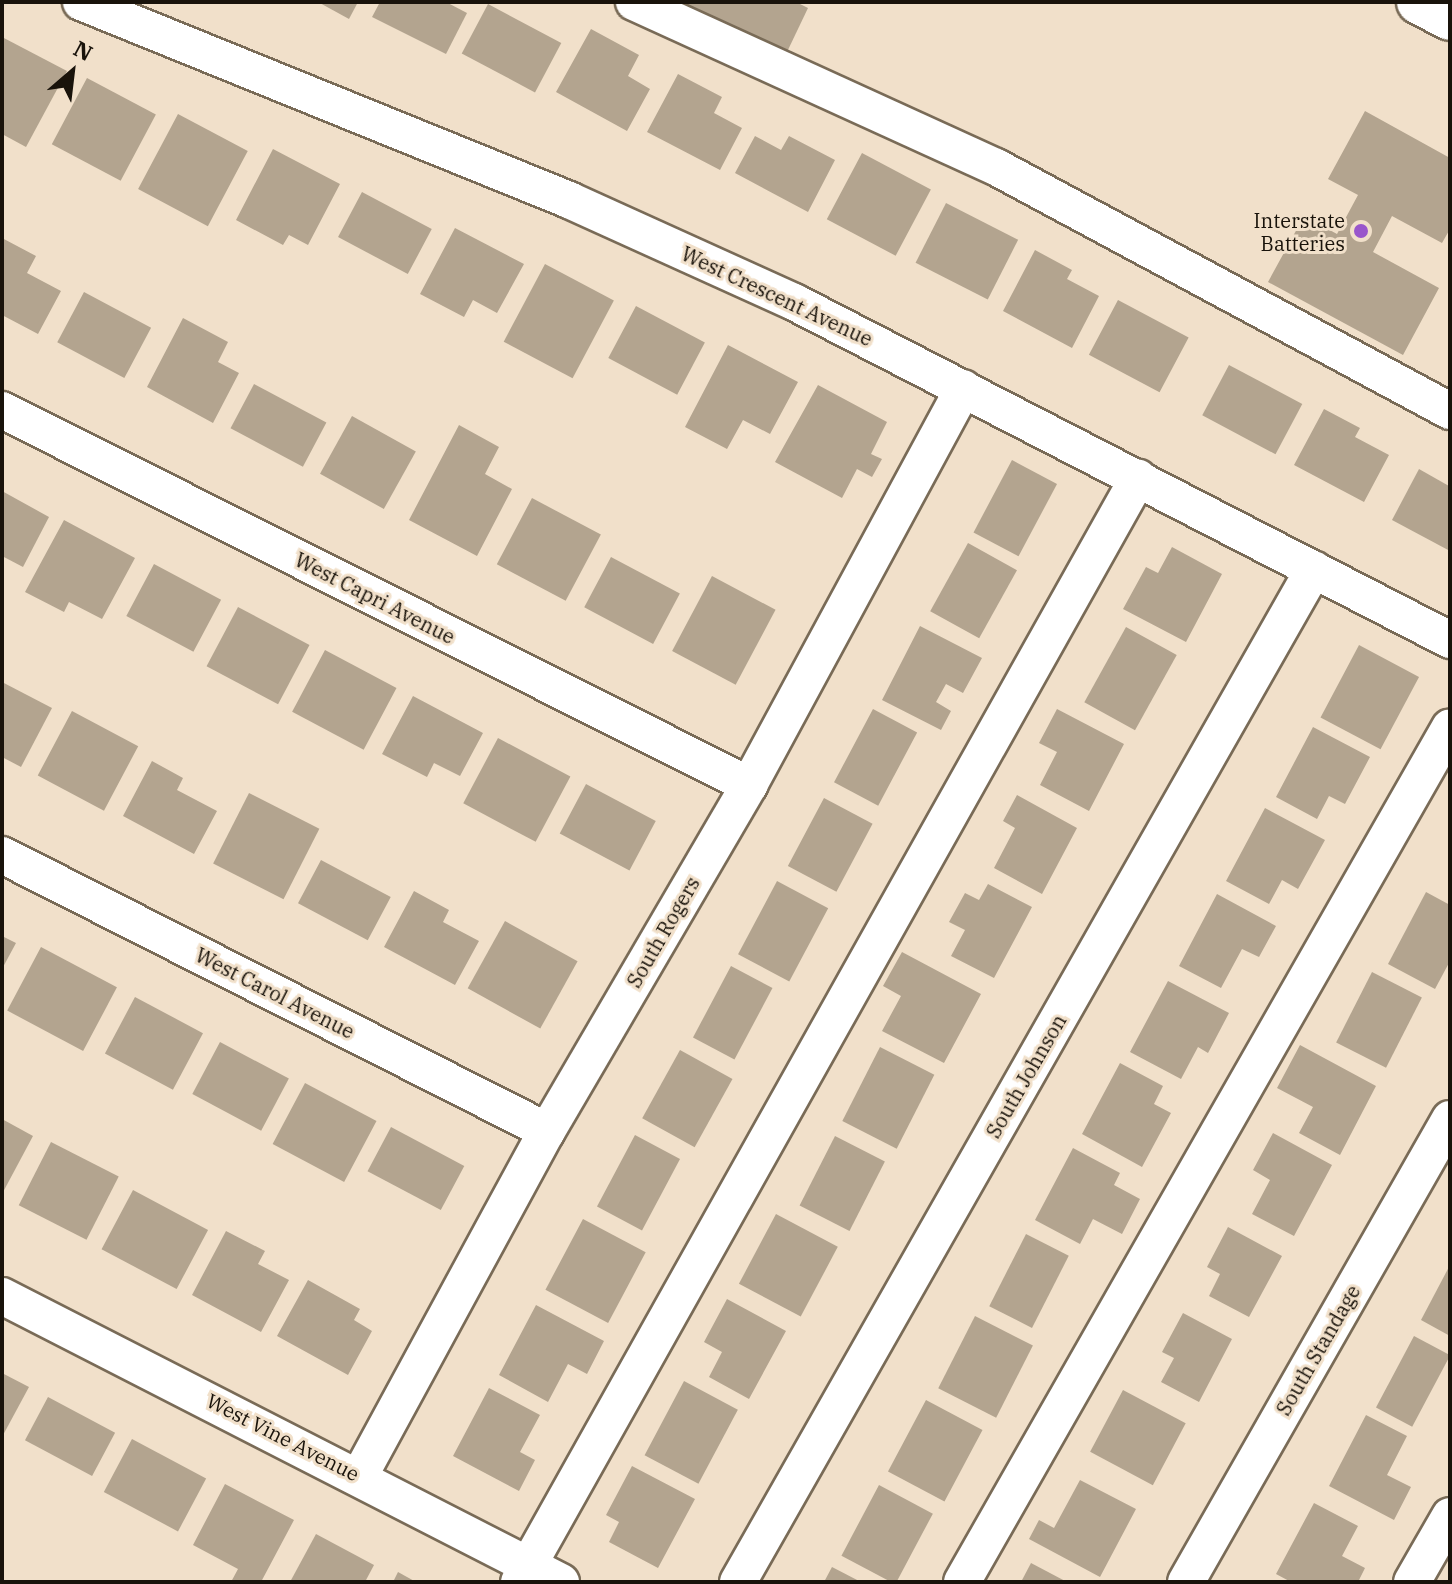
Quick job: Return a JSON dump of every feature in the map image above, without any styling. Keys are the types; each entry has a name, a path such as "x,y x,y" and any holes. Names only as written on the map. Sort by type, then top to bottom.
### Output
{"main road":[{"path":"1419,2 1450,18"}],"street":[{"name":"West Crescent Avenue","path":"81,2 569,200 794,302 1450,640"},
{"path":"634,2 996,167 1450,411"},
{"name":"South Rogers","path":"360,1475 547,1131 749,785 964,388"},
{"name":"West Capri Avenue","path":"2,410 749,785"},
{"path":"524,1573 1138,478"},
{"name":"South Johnson","path":"738,1582 1314,569"},
{"path":"962,1582 1450,727"},
{"name":"West Carol Avenue","path":"2,855 547,1131"},
{"name":"South Standage","path":"1186,1582 1450,1119"},
{"name":"West Vine Avenue","path":"2,1296 360,1475 524,1573 561,1582"},
{"path":"1412,1582 1450,1516"}],"building":[{"path":"318,2 358,2 349,19"},
{"path":"380,2 446,2 467,13 446,54 372,17"},
{"path":"682,2 796,2 808,8 787,52"},
{"path":"488,4 561,43 535,92 462,53"},
{"path":"591,29 639,55 628,76 650,89 627,131 556,92"},
{"path":"2,37 67,71 26,147 2,134"},
{"path":"678,74 722,97 714,113 742,128 720,170 647,132"},
{"path":"87,78 156,115 121,181 52,144"},
{"name":"Interstate Batteries","path":"1365,111 1450,158 1450,229 1442,243 1392,216 1373,252 1439,288 1403,355 1268,282 1304,216 1337,234 1358,195 1328,179"},
{"path":"178,114 248,151 208,226 138,189"},
{"path":"755,136 781,150 789,136 835,160 808,212 735,173"},
{"path":"273,149 340,184 308,245 289,235 283,245 236,220"},
{"path":"862,153 931,190 896,256 827,219"},
{"path":"362,192 432,229 408,274 338,237"},
{"path":"946,203 1018,240 988,299 916,263"},
{"path":"455,228 524,264 497,313 473,300 464,317 420,294"},
{"path":"2,238 36,256 27,273 61,291 38,334 2,315"},
{"path":"1035,250 1072,270 1067,279 1099,296 1072,348 1003,311"},
{"path":"545,264 614,301 573,378 504,342"},
{"path":"84,292 151,328 124,378 57,342"},
{"path":"1118,300 1189,338 1160,392 1089,355"},
{"path":"636,306 705,343 677,395 608,358"},
{"path":"183,318 228,342 218,362 239,373 213,423 147,387"},
{"path":"728,345 798,382 770,434 743,420 727,449 685,427"},
{"path":"1229,365 1302,404 1276,454 1202,415"},
{"path":"254,384 326,422 303,467 231,428"},
{"path":"818,385 887,422 871,454 882,459 872,477 857,469 842,498 775,462"},
{"path":"1324,409 1360,428 1355,437 1389,455 1364,502 1294,465"},
{"path":"352,416 416,451 384,509 320,474"},
{"path":"459,425 499,447 485,474 512,489 477,556 409,520"},
{"path":"1012,460 1057,484 1019,556 974,532"},
{"path":"1419,469 1449,486 1450,551 1392,520"},
{"path":"2,491 49,517 23,567 2,556"},
{"path":"532,498 601,535 566,601 497,564"},
{"path":"64,520 135,558 102,619 69,602 64,612 25,592"},
{"path":"968,543 1017,570 979,638 930,611"},
{"path":"1172,547 1222,574 1186,642 1123,609 1146,567 1158,573"},
{"path":"611,557 680,594 653,644 584,607"},
{"path":"154,564 221,600 193,652 126,616"},
{"path":"712,576 776,610 736,685 672,651"},
{"path":"238,607 310,645 278,704 207,666"},
{"path":"920,626 982,658 963,693 946,684 936,702 951,711 941,730 882,700"},
{"path":"1126,627 1177,655 1135,730 1084,702"},
{"path":"1359,645 1419,677 1381,749 1321,717"},
{"path":"325,650 397,688 364,750 292,712"},
{"path":"2,682 52,708 21,767 2,757"},
{"path":"413,696 483,733 460,776 434,763 427,777 382,754"},
{"path":"873,709 917,732 878,806 834,782"},
{"path":"1057,709 1124,744 1089,811 1040,785 1057,752 1039,743"},
{"path":"72,711 138,746 104,811 38,775"},
{"path":"1313,727 1370,757 1345,804 1329,796 1317,819 1276,797"},
{"path":"498,738 570,776 536,842 463,803"},
{"path":"152,761 183,778 177,790 217,811 194,854 123,816"},
{"path":"586,784 656,821 629,871 560,833"},
{"path":"249,793 319,829 284,899 213,863"},
{"path":"1017,795 1077,828 1042,894 994,868 1015,828 1003,821"},
{"path":"824,798 873,824 836,892 788,866"},
{"path":"1265,808 1325,840 1298,889 1282,880 1269,904 1226,881"},
{"path":"321,860 391,897 368,940 298,903"},
{"path":"777,881 828,908 789,982 738,954"},
{"path":"988,884 1032,907 994,978 951,956 965,930 949,922 965,893 979,900"},
{"path":"414,891 449,910 443,922 479,941 455,985 384,947"},
{"path":"1426,892 1450,905 1450,961 1435,989 1388,964"},
{"path":"1217,894 1276,926 1259,957 1242,949 1221,988 1179,966"},
{"path":"505,921 578,961 540,1029 468,988"},
{"path":"2,936 16,943 2,969"},
{"path":"41,947 117,987 83,1051 7,1011"},
{"path":"902,952 981,994 944,1063 882,1031 901,996 883,986"},
{"path":"731,966 772,988 734,1060 693,1038"},
{"path":"1372,972 1422,997 1386,1068 1336,1042"},
{"path":"1168,981 1229,1013 1208,1053 1198,1047 1181,1079 1130,1052"},
{"path":"135,997 203,1033 173,1090 105,1054"},
{"path":"220,1042 289,1079 261,1131 192,1094"},
{"path":"1300,1045 1376,1086 1340,1155 1299,1133 1313,1107 1277,1088"},
{"path":"880,1047 934,1075 897,1149 842,1121"},
{"path":"680,1050 732,1079 695,1147 642,1118"},
{"path":"1120,1063 1163,1086 1154,1104 1171,1113 1142,1167 1082,1134"},
{"path":"305,1083 377,1121 344,1182 273,1144"},
{"path":"2,1119 33,1136 2,1194"},
{"path":"391,1127 464,1166 441,1210 368,1171"},
{"path":"1273,1133 1332,1165 1294,1236 1252,1214 1270,1180 1253,1170"},
{"path":"635,1135 680,1159 642,1230 597,1207"},
{"path":"835,1136 885,1161 849,1231 800,1205"},
{"path":"51,1142 119,1177 86,1240 19,1205"},
{"path":"1073,1148 1120,1173 1114,1185 1140,1199 1122,1234 1093,1219 1080,1244 1035,1220"},
{"path":"133,1190 208,1230 177,1289 102,1249"},
{"path":"776,1214 838,1247 801,1317 739,1284"},
{"path":"583,1219 646,1252 608,1323 545,1290"},
{"path":"1228,1227 1282,1256 1249,1317 1209,1296 1220,1274 1207,1267"},
{"path":"226,1231 265,1251 258,1264 289,1280 261,1332 192,1295"},
{"path":"1026,1234 1069,1256 1032,1328 989,1306"},
{"path":"1450,1265 1450,1336 1421,1320"},
{"path":"308,1280 360,1309 354,1320 372,1331 348,1375 277,1336"},
{"path":"727,1299 786,1331 749,1399 709,1377 722,1352 704,1342"},
{"path":"536,1305 604,1341 587,1374 568,1364 548,1402 499,1375"},
{"path":"1183,1313 1232,1339 1199,1402 1161,1382 1174,1358 1162,1352"},
{"path":"975,1316 1033,1346 996,1418 938,1388"},
{"path":"1414,1336 1450,1356 1412,1427 1376,1408"},
{"path":"2,1373 29,1387 2,1437"},
{"path":"684,1381 738,1410 698,1484 645,1455"},
{"path":"489,1388 540,1415 520,1452 535,1460 519,1491 453,1456"},
{"path":"1123,1390 1186,1423 1153,1485 1090,1452"},
{"path":"48,1397 115,1433 92,1476 25,1440"},
{"path":"926,1400 983,1430 944,1502 888,1472"},
{"path":"1366,1415 1407,1436 1387,1475 1411,1487 1394,1520 1329,1486"},
{"path":"132,1439 206,1478 178,1531 104,1492"},
{"path":"632,1466 695,1499 658,1568 609,1542 619,1522 606,1515"},
{"path":"1080,1480 1136,1509 1100,1577 1029,1539 1039,1520 1054,1528"},
{"path":"225,1484 294,1520 261,1582 231,1582 238,1569 193,1545"},
{"path":"879,1485 933,1514 897,1582 841,1556"},
{"path":"1314,1503 1358,1526 1342,1556 1365,1568 1358,1582 1291,1582 1276,1574"},
{"path":"316,1534 374,1565 365,1582 290,1582"},
{"path":"1031,1563 1067,1582 1021,1582"},
{"path":"832,1567 861,1582 824,1582"},
{"path":"398,1572 416,1582 393,1582"}],"place":[{"name":"Interstate Batteries","path":"1361,231"}]}
